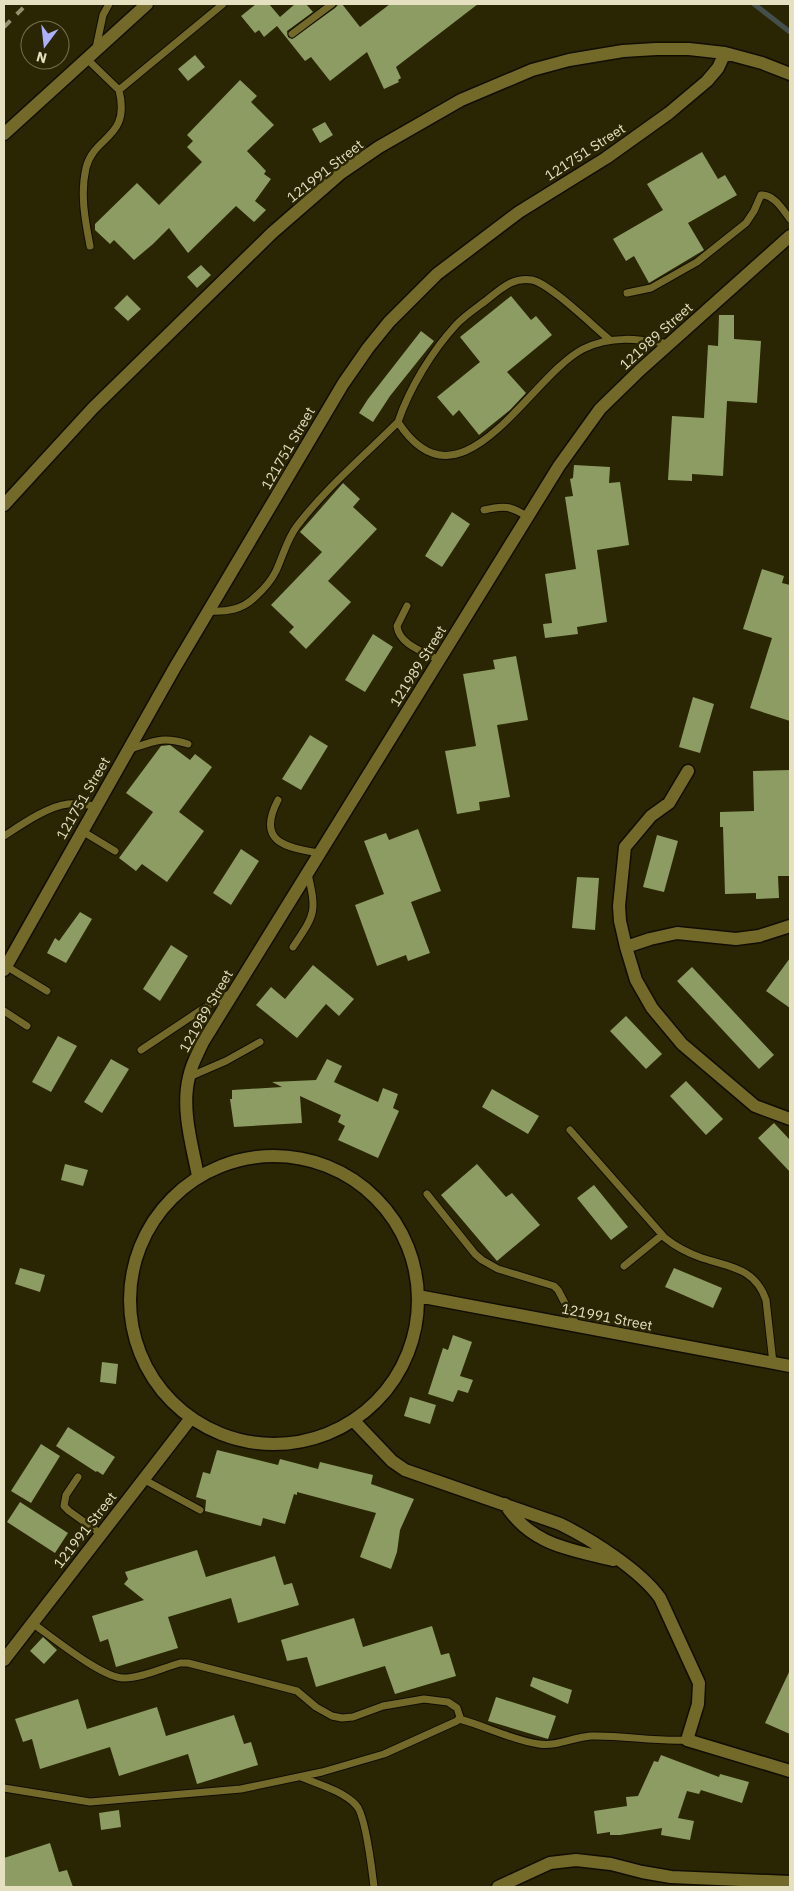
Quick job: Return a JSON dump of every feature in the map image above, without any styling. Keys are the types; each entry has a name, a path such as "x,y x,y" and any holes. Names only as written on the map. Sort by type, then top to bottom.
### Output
{"street":[{"path":"4,134 147,4"},
{"name":"121991 Street","path":"4,505 93,408 272,233 341,173 379,147 473,94 532,70 568,60 623,51 689,49 725,53 762,63 790,74"},
{"name":"121751 Street","path":"5,968 209,611 343,384 368,348 389,322 437,274 519,212 606,158 691,95 718,68 725,53"},
{"name":"121989 Street","path":"198,1176 187,1113 189,1077 192,1065 203,1042 559,466 600,409 669,344 790,236"},
{"path":"688,771 669,803 651,816 625,847 619,906 620,921 626,947 636,980 652,1008 682,1044 755,1106 790,1119"},
{"path":"626,947 677,933 744,938 790,926"},
{"path":"259,1156 281,1156 309,1160 343,1173 361,1185 377,1199 391,1216 411,1254 418,1296 417,1320 412,1344 402,1367 378,1400 353,1420 327,1434 300,1442 272,1444 234,1438 216,1432 191,1418 171,1401 150,1373 141,1358 133,1334 129,1308 130,1282 134,1265 145,1232 159,1211 177,1192 198,1176 238,1160 259,1156"},
{"name":"121991 Street","path":"418,1296 790,1366"},
{"name":"121991 Street","path":"4,1660 191,1418"},
{"path":"353,1420 392,1461 405,1470 547,1518 574,1530 645,1580 660,1598 696,1672 699,1683 700,1695 687,1740 790,1771"},
{"path":"505,1504 518,1523 543,1540 570,1550 620,1562"},
{"path":"498,1887 550,1863 576,1860 611,1864 671,1877 790,1882"}],"lane":[{"path":"90,246 84,215 83,197 86,167 94,152 118,125 122,109 119,90 91,55 101,23 110,4"},
{"path":"119,90 223,4"},
{"path":"292,34 332,4"},
{"path":"627,293 651,288 697,262 746,223 761,195 767,195 772,198 790,219"},
{"path":"209,611 232,611 253,599 269,582 276,572 290,536 301,521 336,483 398,422 408,395 436,350 452,331 479,306 510,283 529,280 543,285 610,340"},
{"path":"398,422 410,438 431,452 445,456 462,453 492,433 512,416 561,364 584,348 610,340 635,339 669,344"},
{"path":"484,510 510,507 528,517"},
{"path":"408,606 397,626 400,636 408,643 439,660"},
{"path":"128,750 159,739 170,739 188,744"},
{"path":"278,800 270,818 270,826 274,837 291,848 319,853"},
{"path":"4,836 60,806 74,804 96,806"},
{"path":"82,831 114,851"},
{"path":"293,948 314,913 313,894 308,871"},
{"path":"5,968 47,991"},
{"path":"141,1050 204,1008 234,992"},
{"path":"4,1011 27,1026"},
{"path":"189,1077 226,1061 260,1042"},
{"path":"570,1130 662,1235 680,1249 744,1272 757,1282 766,1300 773,1363"},
{"path":"427,1194 475,1254 482,1260 498,1269 548,1283 556,1288 577,1326"},
{"path":"624,1266 662,1235"},
{"path":"78,1477 66,1496 64,1506 101,1534"},
{"path":"143,1479 200,1510"},
{"path":"32,1623 101,1671 119,1678 134,1677 188,1663 297,1692 316,1707 332,1716 353,1717 383,1706 424,1698 443,1701 454,1706 459,1712 459,1719"},
{"path":"4,1788 72,1800 105,1802 224,1792 322,1772 384,1754 459,1719 539,1744 552,1745 573,1738 593,1736 664,1741 687,1740"},
{"path":"300,1777 338,1793 357,1806 362,1818 374,1887"}],"building":[{"path":"256,4 269,4 280,17 295,4 306,4 313,12 287,31 288,37 292,39 339,4 342,4 360,27 390,4 478,4 396,67 401,78 398,80 399,82 384,89 367,52 330,81 311,57 305,61 277,26 264,37 259,30 255,33 241,16"},
{"path":"195,55 205,67 188,81 178,69"},
{"path":"240,80 257,96 251,102 274,125 247,151 266,171 264,174 271,179 255,201 266,210 254,222 236,206 188,253 169,228 134,260 114,240 110,244 95,230 95,224 137,183 159,205 202,162 187,147 193,141 187,135"},
{"path":"325,122 333,135 320,143 312,129"},
{"path":"702,152 718,179 725,175 737,195 688,223 704,250 649,283 634,256 626,261 613,239 663,210 647,184"},
{"path":"201,265 211,275 197,288 187,277"},
{"path":"127,295 141,309 128,321 114,308"},
{"path":"511,296 531,320 536,316 552,335 507,372 526,393 510,410 479,435 459,410 453,416 437,397 480,362 460,337"},
{"path":"719,315 734,315 734,339 761,341 757,403 727,401 723,476 692,474 692,481 668,480 672,416 704,418 708,345 718,346"},
{"path":"421,331 434,341 390,396 373,422 359,413"},
{"path":"574,465 610,467 609,483 620,482 629,545 597,550 607,622 577,627 578,634 545,638 543,624 552,623 545,574 576,569 565,497 573,496 570,479 573,478"},
{"path":"343,483 360,499 353,507 377,529 328,581 351,602 306,649 289,632 294,627 271,605 322,552 300,532"},
{"path":"452,512 470,524 442,567 425,556"},
{"path":"762,569 784,576 782,583 790,585 790,721 750,708 772,638 743,629"},
{"path":"373,634 393,647 365,692 345,680"},
{"path":"516,656 528,720 497,725 510,797 479,802 480,810 457,814 445,751 476,746 463,674 495,669 493,660"},
{"path":"693,697 714,704 700,753 679,747"},
{"path":"310,735 328,746 301,790 282,779"},
{"path":"170,745 190,760 195,754 212,767 179,812 204,831 167,882 142,864 136,871 119,858 153,812 126,793 161,746"},
{"path":"790,770 790,876 778,876 779,898 756,899 756,893 725,894 723,827 720,827 720,812 754,811 753,771"},
{"path":"418,829 441,891 411,902 430,953 408,961 406,955 377,966 355,905 384,894 364,841 386,833 389,840"},
{"path":"657,835 678,841 664,892 643,887"},
{"path":"241,849 259,861 231,905 213,893"},
{"path":"577,877 599,878 595,930 572,928"},
{"path":"80,912 92,919 66,963 47,953 55,938 59,941"},
{"path":"171,945 188,956 160,1001 143,989"},
{"path":"790,958 790,1008 766,991"},
{"path":"313,965 354,999 339,1016 326,1004 297,1038 256,1005 271,987 285,999"},
{"path":"692,967 774,1055 759,1069 677,981"},
{"path":"626,1016 662,1054 646,1069 610,1031"},
{"path":"58,1036 77,1046 51,1092 32,1082"},
{"path":"111,1059 129,1069 102,1113 84,1102"},
{"path":"327,1059 342,1066 334,1082 378,1102 383,1088 398,1094 393,1108 399,1111 378,1158 338,1140 345,1126 338,1122 341,1115 300,1096 302,1123 234,1127 230,1099 232,1099 232,1090 282,1087 272,1082 316,1080"},
{"path":"686,1081 723,1119 706,1135 670,1096"},
{"path":"492,1089 539,1116 528,1134 482,1107"},
{"path":"774,1123 790,1140 790,1172 758,1138"},
{"path":"65,1164 88,1170 83,1186 61,1180"},
{"path":"477,1164 506,1197 512,1193 540,1225 497,1261 441,1195"},
{"path":"594,1185 628,1227 611,1240 577,1198"},
{"path":"20,1268 45,1275 40,1292 15,1284"},
{"path":"674,1268 722,1288 713,1308 665,1287"},
{"path":"453,1335 472,1342 460,1376 473,1380 468,1393 458,1390 453,1402 428,1394 443,1348 448,1350"},
{"path":"102,1362 118,1364 116,1384 100,1382"},
{"path":"410,1397 436,1405 430,1424 404,1416"},
{"path":"68,1427 115,1457 103,1475 56,1446"},
{"path":"41,1444 60,1456 31,1503 11,1491"},
{"path":"217,1450 278,1465 280,1459 318,1469 320,1462 373,1475 371,1484 414,1499 400,1530 397,1552 391,1569 360,1557 376,1513 297,1492 297,1495 294,1494 285,1524 263,1518 261,1526 205,1511 206,1500 196,1497 203,1472 210,1474"},
{"path":"20,1502 68,1533 55,1553 7,1522"},
{"path":"197,1550 206,1577 275,1556 284,1585 292,1583 299,1605 238,1623 231,1598 168,1617 178,1648 116,1667 108,1639 100,1642 92,1616 144,1600 124,1584 128,1579 125,1572"},
{"path":"354,1618 363,1647 432,1626 441,1655 449,1653 456,1676 395,1694 385,1666 316,1687 307,1657 287,1661 281,1640"},
{"path":"43,1637 57,1650 44,1664 30,1651"},
{"path":"790,1670 790,1734 765,1723"},
{"path":"533,1677 572,1690 568,1704 530,1686"},
{"path":"496,1697 556,1716 548,1739 488,1721"},
{"path":"78,1699 87,1729 157,1707 166,1736 234,1715 244,1744 251,1742 258,1765 197,1784 188,1754 119,1776 110,1747 40,1769 32,1739 23,1742 15,1719"},
{"path":"661,1755 719,1777 720,1774 749,1782 742,1803 701,1790 699,1794 687,1791 678,1818 694,1821 690,1840 661,1835 662,1828 620,1835 610,1835 610,1832 597,1834 594,1811 627,1806 626,1797 638,1796 654,1761 658,1762"},
{"path":"119,1810 121,1827 101,1830 99,1813"},
{"path":"50,1843 59,1872 67,1870 73,1887 4,1887 4,1858"}],"waterway":[{"path":"754,4 790,32"}],"railway":[{"path":"4,27 27,4"}]}
